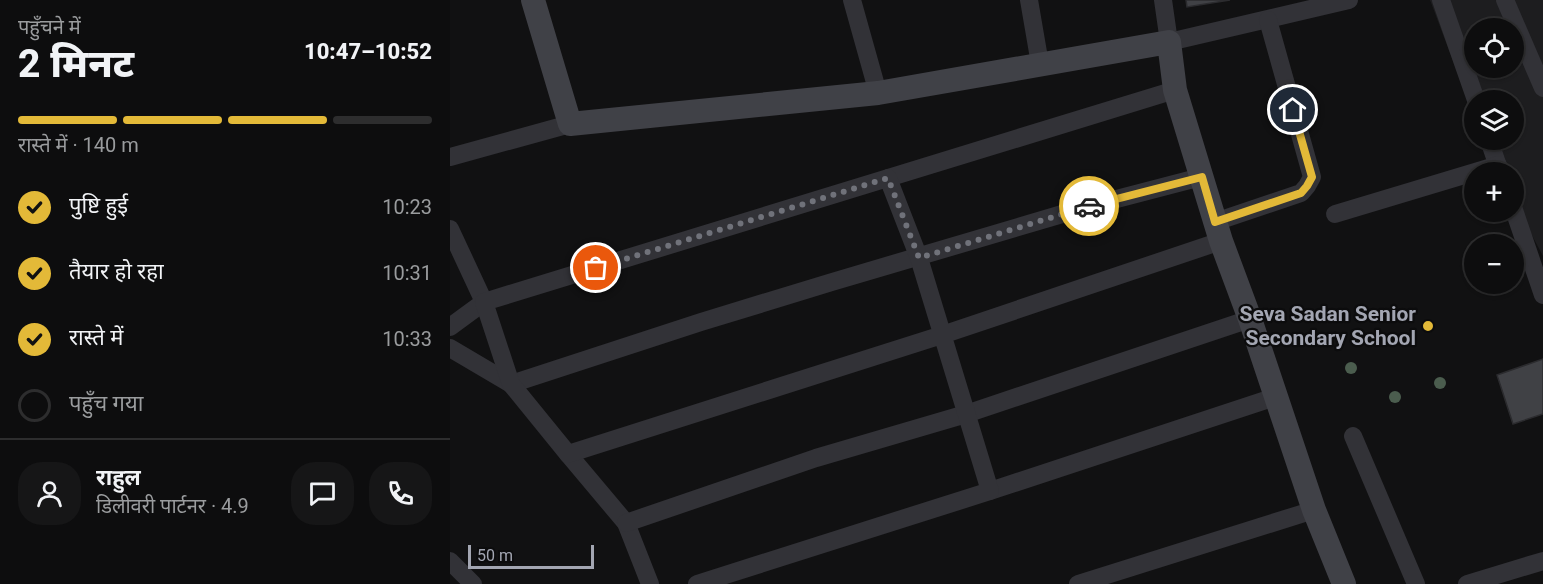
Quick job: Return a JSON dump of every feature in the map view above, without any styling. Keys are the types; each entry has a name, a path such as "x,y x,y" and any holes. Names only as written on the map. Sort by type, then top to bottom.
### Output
{"street":[{"path":"533,0 570,124"},
{"path":"852,0 878,93"},
{"path":"1029,0 1040,64"},
{"path":"1163,0 1175,90 1218,231 1314,510 1344,584"},
{"path":"450,157 570,124 878,93 1169,42 1349,0"},
{"path":"1441,0 1472,90"},
{"path":"1505,0 1543,88"},
{"path":"568,454 942,335 1218,231 1301,193 1312,177 1268,20"},
{"path":"450,327 484,302 1175,90"},
{"path":"511,384 700,322 1086,207 1202,177"},
{"path":"888,178 919,258 990,491"},
{"path":"1335,214 1464,179"},
{"path":"1518,222 1541,285"},
{"path":"450,228 484,302 511,384"},
{"path":"626,523 816,458 966,414 1250,319"},
{"path":"450,348 511,384 626,523 650,584"},
{"path":"697,584 1275,397"},
{"path":"1353,436 1416,584"},
{"path":"1078,584 1314,510"},
{"path":"450,561 474,584"},
{"path":"1467,584 1543,561"}],"shaded area":[{"path":"1430,0 1543,0 1543,256 1524,221 1524,162 1493,162 1488,150 1524,150 1524,90 1464,90"}],"building":[{"path":"1186,0 1230,0 1187,7"},
{"path":"1543,359 1543,414 1513,424 1497,375"}],"way so far":[{"path":"596,268 888,178 919,258 1089,206"}],"place":[{"name":"Seva Sadan Senior Secondary School","path":"1428,326"}],"route":[{"path":"1089,206 1202,177 1215,222 1301,193 1312,177 1293,110"}]}
